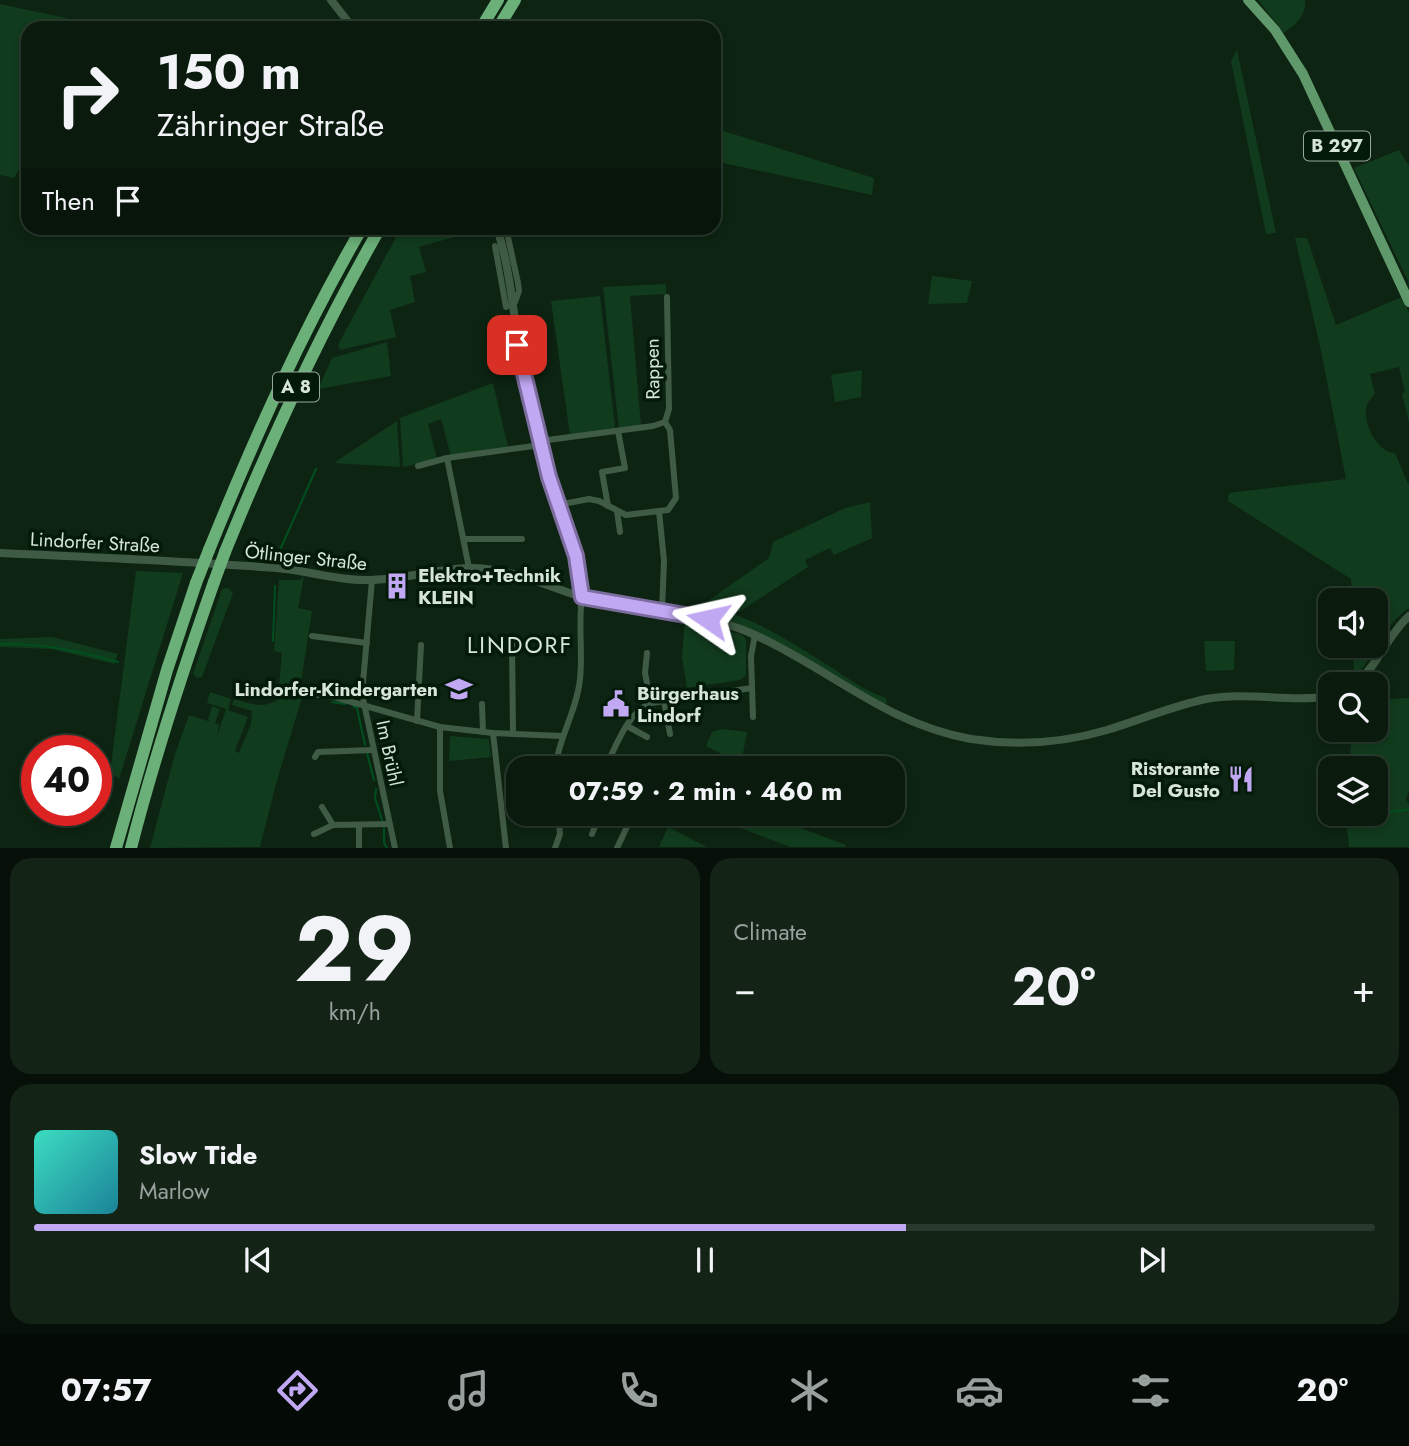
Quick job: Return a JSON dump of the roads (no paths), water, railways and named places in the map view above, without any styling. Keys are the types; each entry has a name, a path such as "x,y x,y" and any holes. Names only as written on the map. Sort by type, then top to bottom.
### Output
{"highway":[{"path":"485,21 498,0"},
{"path":"502,21 515,0"},
{"name":"A 8","path":"116,848 167,670 209,550 285,373 358,235"},
{"name":"A 8","path":"131,848 178,684 225,552 291,399 376,235"}],"main road":[{"name":"B 297","path":"1248,0 1281,38 1303,74 1409,302"}],"street":[{"path":"331,0 348,21"},
{"path":"499,235 506,258 519,354 557,505 576,556 582,597 580,679 574,708 562,736 558,756"},
{"path":"495,246 506,307 512,305 519,290 507,235"},
{"name":"Rappen","path":"659,511 668,510 676,498 670,430 665,422 669,409 667,298"},
{"path":"418,466 447,458 665,422"},
{"path":"608,506 602,472 625,468 618,431"},
{"path":"447,458 469,568"},
{"path":"557,505 589,499 626,515 659,511 664,561 662,610"},
{"path":"617,511 620,532"},
{"path":"464,539 522,539"},
{"name":"Lindorfer Straße","path":"0,552 189,563"},
{"name":"Ötlinger Straße","path":"189,563 294,569 347,579 372,580 469,568 498,570 582,597 716,621 755,635 783,649 877,706 909,721 951,735 995,742 1047,741 1085,736 1208,699 1250,695 1318,697"},
{"name":"Im Brühl","path":"372,580 362,694 395,848"},
{"path":"1368,672 1390,637 1409,616"},
{"path":"753,717 751,656 755,635"},
{"path":"312,636 367,643"},
{"path":"512,641 513,734"},
{"path":"418,721 421,645"},
{"path":"647,653 645,673 651,703"},
{"path":"612,756 635,712 651,703 752,688"},
{"path":"283,690 364,705 440,727 562,736"},
{"path":"664,701 670,734"},
{"path":"482,704 483,732"},
{"path":"627,726 648,737"},
{"path":"440,727 440,791 450,848"},
{"path":"493,733 506,848"},
{"path":"314,757 318,752 373,750"},
{"path":"322,807 333,825"},
{"path":"314,834 333,825 389,824"},
{"path":"359,825 359,848"},
{"path":"555,848 560,834 559,826"},
{"path":"592,834 595,826"},
{"path":"617,848 627,826"}],"waterway":[{"path":"280,550 316,469"},
{"path":"273,641 275,586"},
{"path":"0,644 60,648 118,662"},
{"path":"246,689 276,691"},
{"path":"332,702 345,704"},
{"path":"353,706 357,708 365,745"},
{"path":"367,753 374,780"},
{"path":"376,789 375,798 382,820"},
{"path":"1388,813 1409,809"},
{"path":"384,828 384,843 387,848"}],"place":[{"name":"Elektro+Technik KLEIN","path":"397,586"},
{"name":"Lindorfer-Kindergarten","path":"459,689"},
{"name":"Bürgerhaus Lindorf","path":"616,704"},
{"name":"Ristorante Del Gusto","path":"1241,779"}],"district":[{"name":"LINDORF","path":"520,645"}]}
